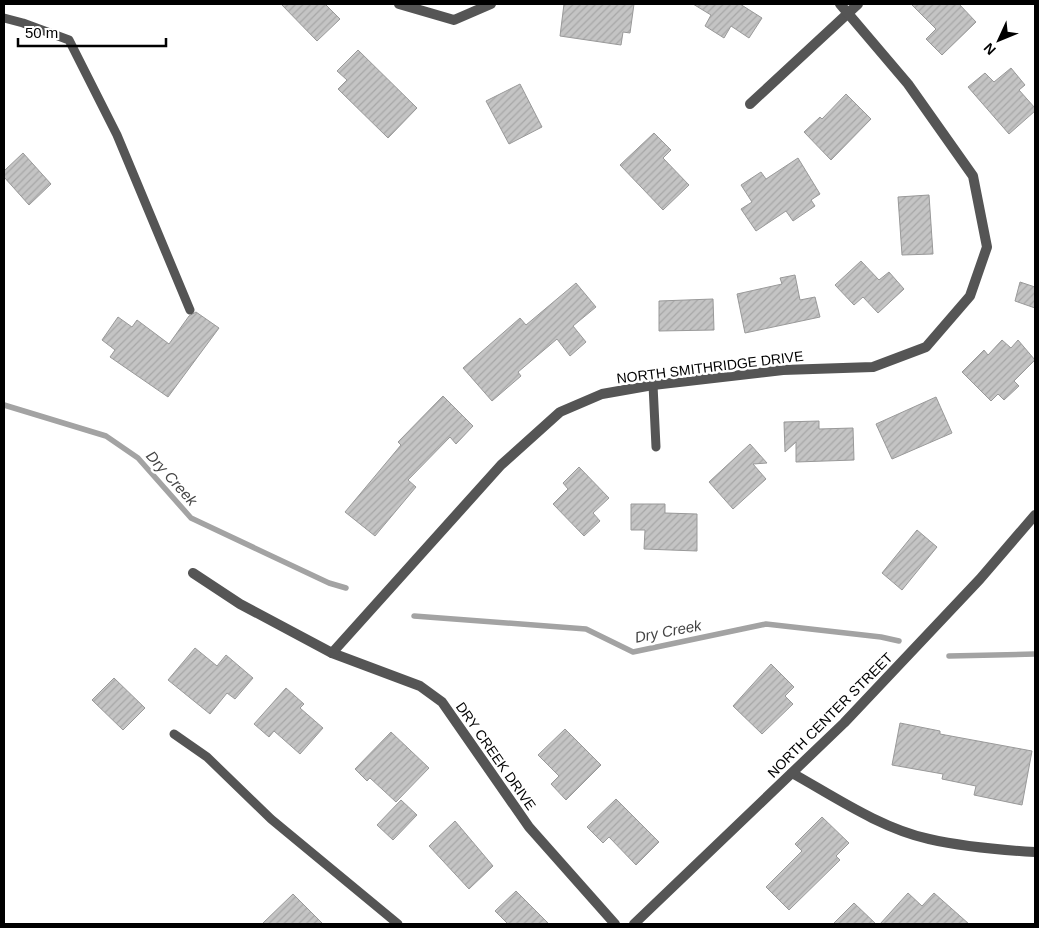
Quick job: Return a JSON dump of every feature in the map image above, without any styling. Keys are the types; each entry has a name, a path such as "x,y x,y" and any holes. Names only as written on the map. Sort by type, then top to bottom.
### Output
{"street":[{"path":"400,4 454,20 491,4"},
{"path":"840,4 848,13"},
{"path":"750,104 858,4"},
{"name":"NORTH SMITHRIDGE DRIVE","path":"332,653 501,465 560,412 602,394 653,385 783,370 873,367 926,347 970,296 987,247 973,176 908,84 848,13"},
{"name":"NORTH CENTER STREET","path":"634,924 792,773 934,630 1035,514"},
{"name":"DRY CREEK DRIVE","path":"193,573 240,604 332,653 420,686 442,702 529,827 615,924"},
{"path":"792,773 866,815 928,839 992,850 1035,852"}],"lane":[{"path":"4,18 69,40 117,135 190,310"},
{"path":"653,385 656,447"},
{"path":"174,734 207,757 271,819 398,924"}],"building":[{"path":"281,4 325,4 340,19 317,41"},
{"path":"564,4 634,4 630,33 623,32 621,45 560,36"},
{"path":"693,4 740,4 762,18 749,38 731,26 724,38 705,26 711,15"},
{"path":"911,4 959,4 976,22 942,55 926,39 936,29"},
{"path":"358,50 417,108 388,138 338,89 347,80 337,71"},
{"path":"1011,68 1025,85 1019,90 1035,108 1035,111 1009,134 968,87 985,73 994,82"},
{"path":"520,84 542,127 509,144 486,101"},
{"path":"846,94 871,119 831,160 804,132 820,117 822,119"},
{"path":"654,133 671,150 663,158 689,185 663,210 620,165"},
{"path":"23,153 51,184 29,205 4,177 4,171"},
{"path":"798,158 820,194 811,200 815,206 793,221 786,211 756,231 741,209 752,202 741,185 761,172 766,179"},
{"path":"929,195 933,254 902,255 898,197"},
{"path":"861,261 879,280 889,272 904,289 878,313 863,297 854,305 835,285"},
{"path":"795,275 800,300 815,297 820,317 745,333 737,294 782,284 780,278"},
{"path":"1020,282 1035,287 1035,308 1015,301"},
{"path":"576,283 596,307 573,326 586,342 570,356 557,339 518,372 521,376 492,401 463,368 520,318 526,325"},
{"path":"713,299 714,330 659,331 659,301"},
{"path":"196,312 219,328 168,397 110,357 115,350 102,340 118,317 132,327 137,320 169,344 189,316"},
{"path":"1002,340 1011,348 1018,340 1035,360 1014,381 1019,386 1004,400 998,394 991,401 962,372 984,350 988,355"},
{"path":"443,396 473,426 456,444 450,437 408,480 416,487 375,536 345,512 401,445 398,442"},
{"path":"936,397 952,433 892,459 876,424"},
{"path":"819,421 819,429 853,428 854,460 796,462 796,442 785,452 784,422"},
{"path":"750,444 767,463 753,464 766,479 733,509 709,482"},
{"path":"579,467 609,498 593,513 600,521 584,536 553,504 568,489 563,483"},
{"path":"631,504 665,504 665,513 697,514 697,551 644,549 645,530 631,530"},
{"path":"917,530 937,547 902,590 882,573"},
{"path":"195,648 217,666 226,655 253,678 235,699 227,693 210,714 168,680"},
{"path":"771,664 794,687 785,696 793,704 762,734 733,706"},
{"path":"114,678 145,708 123,730 92,700"},
{"path":"286,688 304,704 300,708 323,728 300,754 274,731 269,737 254,724"},
{"path":"900,723 940,731 940,734 1032,751 1022,805 974,795 976,786 942,779 943,774 892,765"},
{"path":"565,729 601,765 566,800 551,784 559,776 538,755"},
{"path":"391,732 429,768 396,802 370,778 367,781 355,769"},
{"path":"616,799 659,842 636,865 609,837 603,843 587,827"},
{"path":"401,800 417,815 393,840 377,825"},
{"path":"822,817 849,843 836,856 840,860 789,910 766,887 802,851 795,844"},
{"path":"455,821 493,866 469,889 429,846"},
{"path":"516,891 549,924 508,924 495,911"},
{"path":"908,893 922,906 934,893 969,924 880,924"},
{"path":"293,894 323,924 262,924"},
{"path":"854,903 876,924 833,924"}],"waterway":[{"name":"Dry Creek","path":"4,405 106,436 138,458 191,518 329,583 346,588"},
{"name":"Dry Creek","path":"414,616 586,629 633,652 766,624 881,637 899,641"},
{"name":"Dry Creek","path":"949,656 1035,654"}]}
